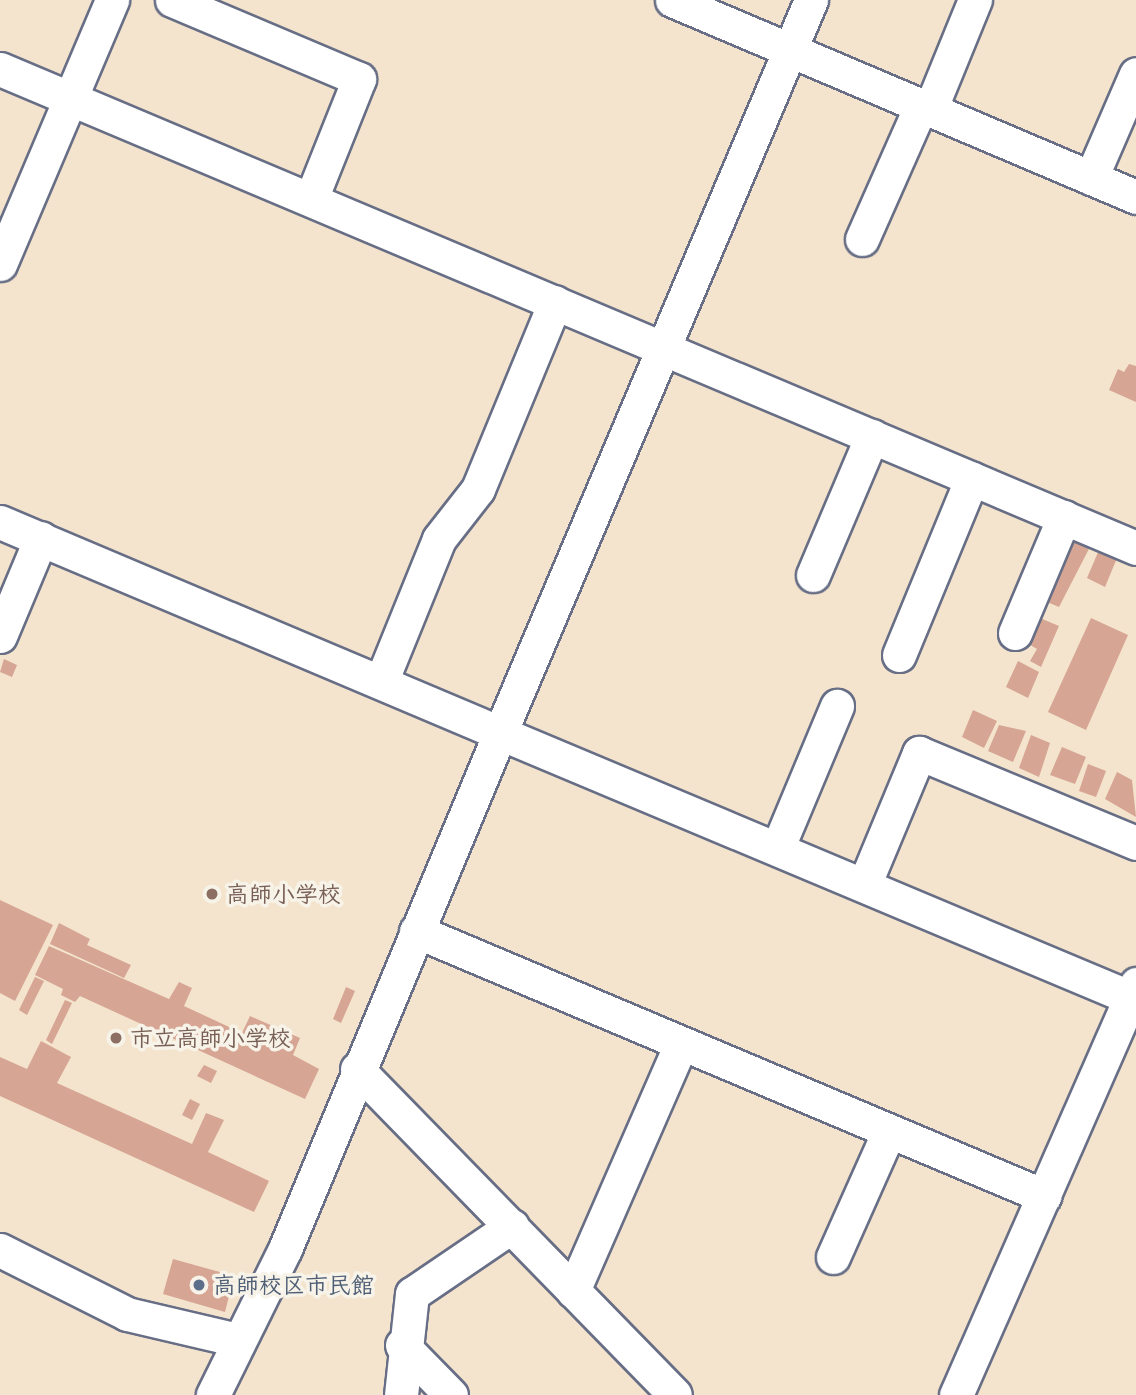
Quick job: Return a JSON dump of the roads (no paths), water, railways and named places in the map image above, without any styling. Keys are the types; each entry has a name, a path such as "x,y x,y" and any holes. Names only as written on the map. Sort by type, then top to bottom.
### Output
{"street":[{"path":"0,264 112,0"},
{"path":"172,0 359,79 311,200"},
{"path":"672,0 1136,197"},
{"path":"213,1395 285,1249 357,1069 811,0"},
{"path":"862,239 975,0"},
{"path":"0,69 1136,548"},
{"path":"1091,178 1136,74"},
{"path":"381,682 439,539 478,489 555,302"},
{"path":"813,575 872,436"},
{"path":"899,655 972,478"},
{"path":"1015,633 1064,517"},
{"path":"0,522 500,733 1134,994 956,1395"},
{"path":"0,636 41,538"},
{"path":"778,847 836,706"},
{"path":"865,883 919,753 1136,843"},
{"path":"416,931 1044,1196"},
{"path":"573,1291 681,1044"},
{"path":"357,1069 675,1395"},
{"path":"833,1257 889,1131"},
{"path":"401,1395 402,1345 412,1294 512,1226"},
{"path":"0,1250 127,1314 238,1340"},
{"path":"402,1345 451,1395"}],"place":[{"name":"高師小学校","path":"212,894"},
{"name":"市立高師小学校","path":"116,1038"},
{"name":"高師校区市民館","path":"199,1285"}]}
